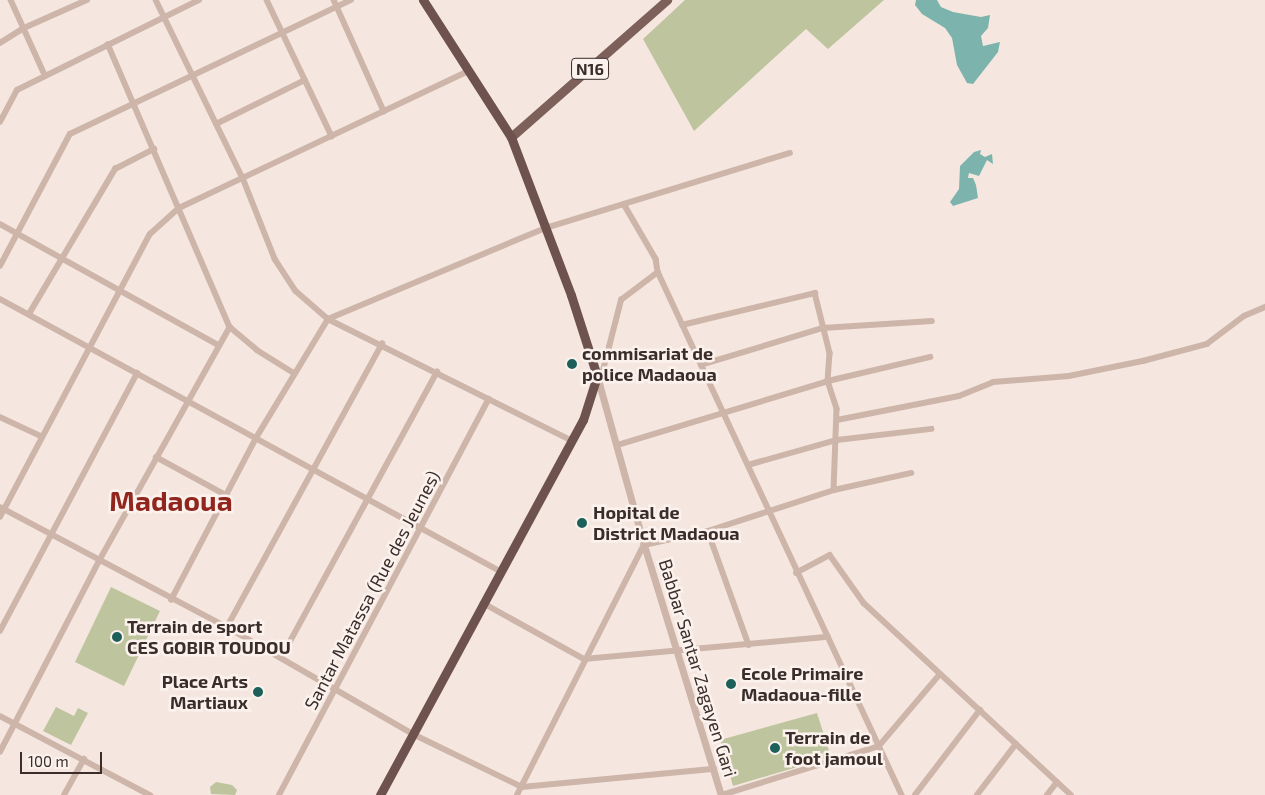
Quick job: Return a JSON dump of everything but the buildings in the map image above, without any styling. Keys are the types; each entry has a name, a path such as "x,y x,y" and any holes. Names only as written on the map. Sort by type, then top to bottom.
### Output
{"highway":[{"path":"380,795 583,420 599,379 546,228 511,138 423,0"}],"main road":[{"name":"N16","path":"511,138 667,0"}],"street":[{"path":"11,0 45,75"},
{"path":"0,43 24,28 88,0"},
{"path":"156,0 242,178 275,259 296,292 328,319 382,344 571,440"},
{"path":"0,122 17,90 199,0"},
{"path":"267,0 332,136"},
{"path":"334,0 384,111"},
{"path":"0,266 70,134 350,0"},
{"path":"108,44 230,327 258,350 294,373"},
{"path":"0,516 2,508 150,234 179,208 469,71"},
{"path":"216,124 306,80"},
{"path":"29,314 60,257 115,169 154,149"},
{"path":"171,600 256,438 328,319 546,228 790,153"},
{"path":"624,204 656,259 658,272 682,325 902,795"},
{"path":"0,224 218,345"},
{"path":"599,379 621,300 658,272"},
{"path":"682,325 815,293 830,353 828,382 837,409 834,490"},
{"path":"0,299 500,571"},
{"path":"837,420 959,396 993,382 1069,376 1143,361 1207,344 1244,316 1265,308"},
{"path":"701,365 823,328 932,321"},
{"path":"0,752 99,561 218,345 230,327"},
{"path":"227,627 382,344"},
{"path":"618,445 828,382 930,357"},
{"path":"281,658 437,372"},
{"path":"0,631 54,534 137,373"},
{"name":"Babbar Santar Zagayen Gari","path":"599,379 644,545 680,653 722,795"},
{"name":"Santar Matassa (Rue des Jeunes)","path":"280,795 489,399"},
{"path":"0,416 41,436"},
{"path":"748,465 837,440 931,429"},
{"path":"156,458 226,495"},
{"path":"518,795 584,659 644,545 708,531 834,490 911,473"},
{"path":"2,508 54,534 171,600 227,627 337,688 413,734 522,787 714,769"},
{"path":"708,531 749,645"},
{"path":"796,572 830,555 864,603 1071,795"},
{"path":"483,603 584,659 680,653 828,637"},
{"path":"722,795 879,746 940,674"},
{"path":"915,795 980,710"},
{"path":"0,716 150,795"},
{"path":"977,795 1016,744"},
{"path":"64,795 84,759"},
{"path":"1047,795 1057,782"},
{"path":"134,795 138,788"}],"green space":[{"path":"685,0 884,0 828,49 806,29 694,131 643,39"},
{"name":"Terrain de sport CES GOBIR TOUDOU","path":"111,587 160,611 124,686 75,662"},
{"path":"56,707 74,716 78,708 88,713 71,745 43,731"},
{"name":"Terrain de foot jamoul","path":"817,713 831,757 733,786 720,740"},
{"path":"216,782 232,785 237,790 235,795 211,794 210,787"}],"water":[{"path":"916,0 937,0 941,7 953,12 981,17 990,15 988,28 981,36 983,46 1000,42 998,52 973,84 967,83 957,65 952,38 945,28 922,14 915,5"},
{"path":"981,150 980,154 985,157 992,154 993,164 987,160 979,176 969,173 968,178 973,178 978,198 953,206 950,202 959,189 960,166 974,152"}],"place":[{"name":"commisariat de police Madaoua","path":"572,364"},
{"name":"Hopital de District Madaoua","path":"582,523"},
{"name":"Terrain de sport CES GOBIR TOUDOU","path":"117,637"},
{"name":"Ecole Primaire Madaoua-fille","path":"731,684"},
{"name":"Place Arts Martiaux","path":"258,692"},
{"name":"Terrain de foot jamoul","path":"775,748"}],"district":[{"name":"Madaoua","path":"171,500"}]}
